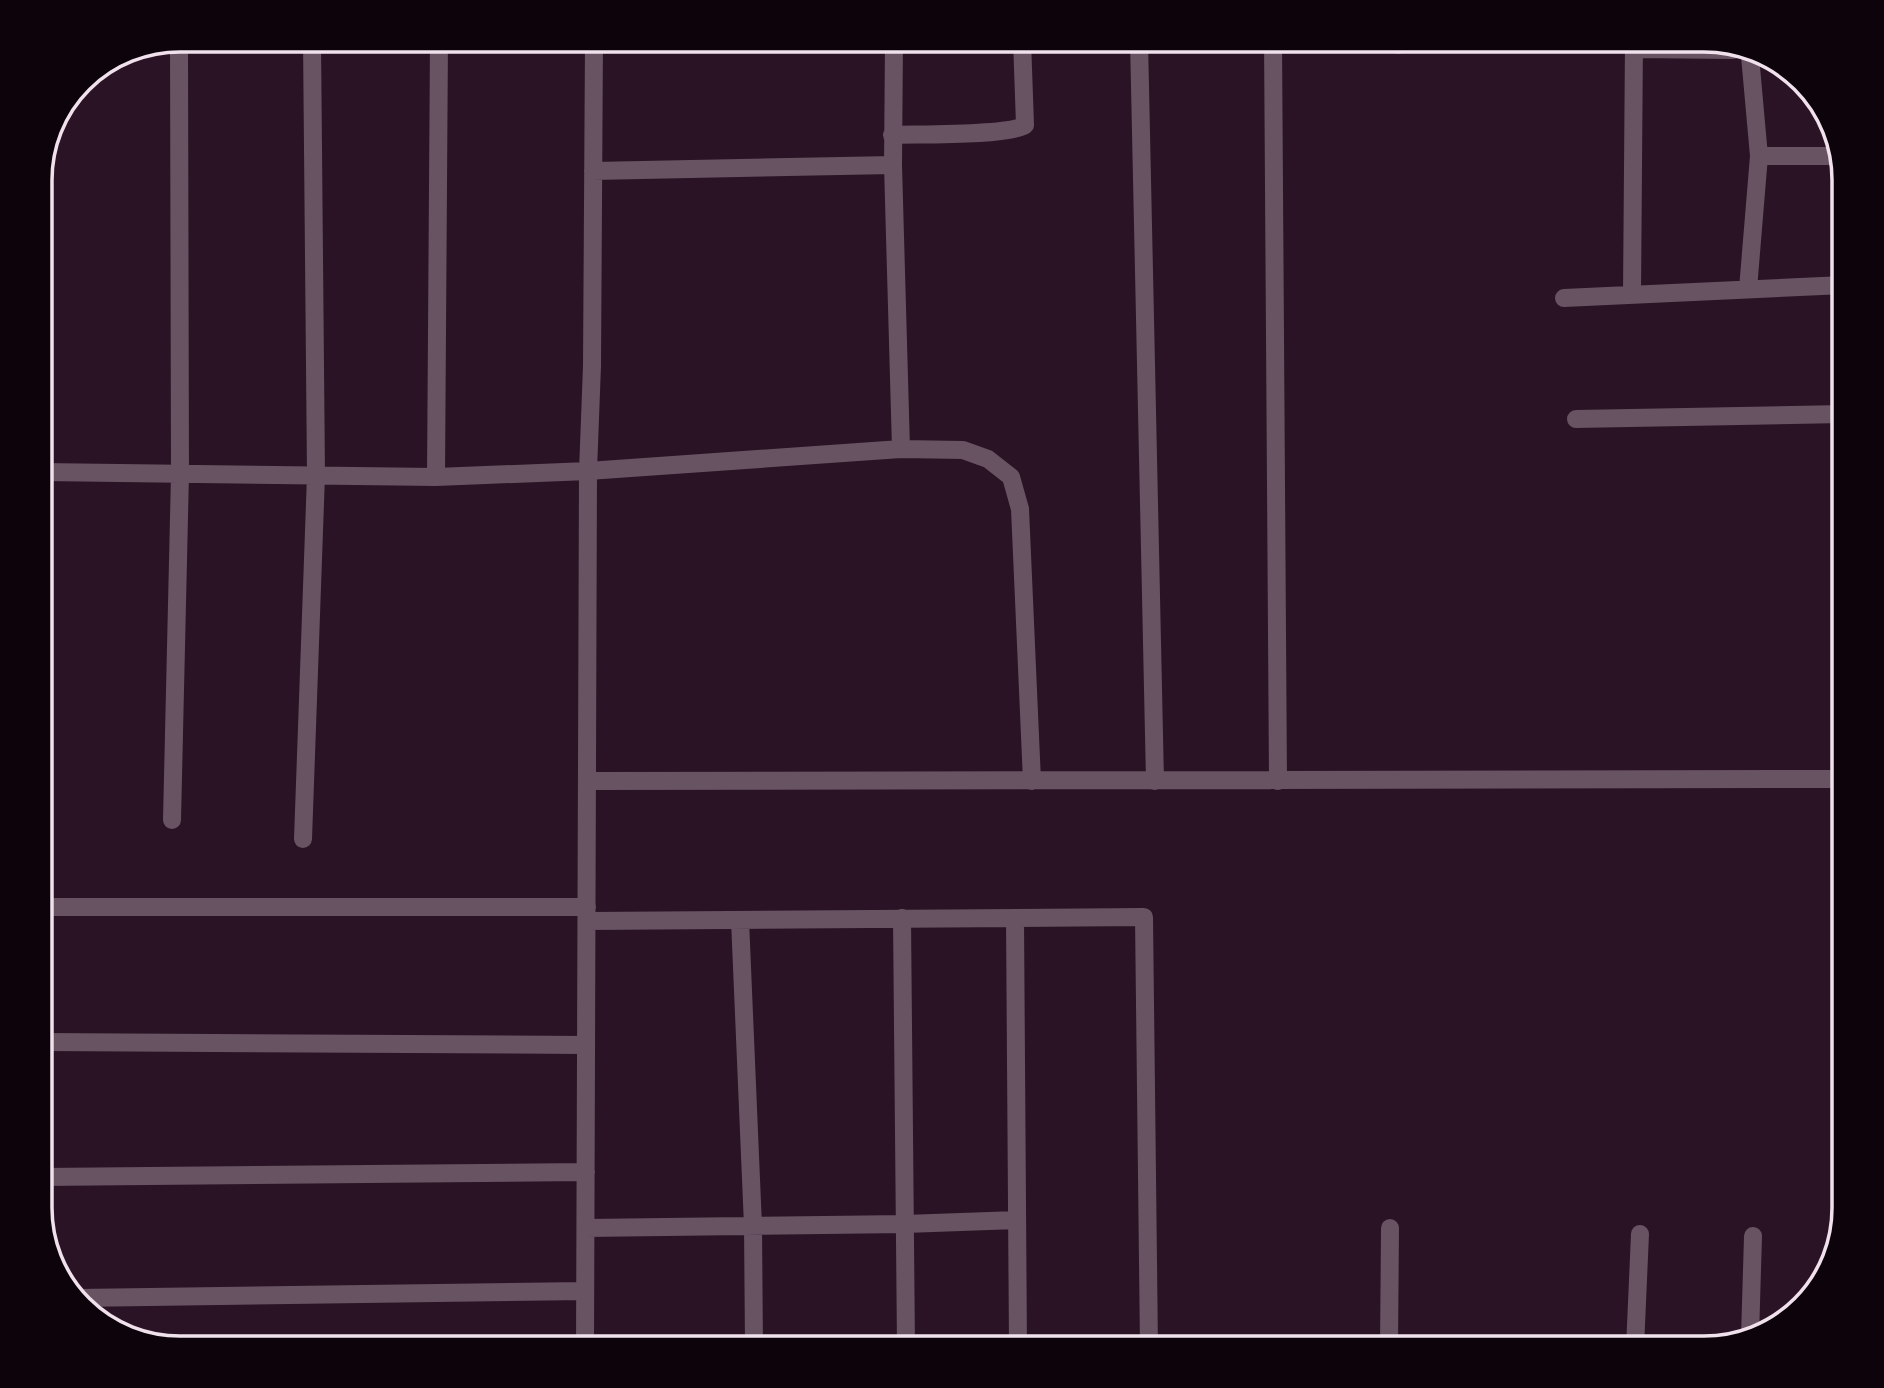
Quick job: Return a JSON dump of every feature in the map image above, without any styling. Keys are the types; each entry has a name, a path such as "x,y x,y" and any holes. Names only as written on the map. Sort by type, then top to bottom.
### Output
{"street":[{"path":"892,135 1018,130 1025,125 1022,52"},
{"path":"1139,52 1155,780"},
{"path":"1273,52 1278,780"},
{"path":"1632,294 1634,52"},
{"path":"172,820 180,474 179,53"},
{"path":"303,839 316,475 312,53"},
{"path":"436,477 439,53"},
{"path":"585,1336 588,471 592,366 594,53"},
{"path":"894,53 892,135 901,449"},
{"path":"1748,289 1759,156 1750,61"},
{"path":"1759,156 1829,156"},
{"path":"593,171 893,165"},
{"path":"1564,298 1832,286"},
{"path":"1576,419 1832,414"},
{"path":"53,472 436,477 588,471 901,449 963,450 988,459 1011,477 1020,509 1031,781"},
{"path":"588,781 1832,779"},
{"path":"53,906 587,914 740,920 1144,917 1149,1336"},
{"path":"902,918 906,1336"},
{"path":"1015,918 1018,1336"},
{"path":"740,920 753,1226 754,1336"},
{"path":"53,1042 586,1045"},
{"path":"53,1177 586,1172"},
{"path":"586,1228 1017,1220"},
{"path":"1390,1228 1390,1336"},
{"path":"1636,1336 1640,1234"},
{"path":"1750,1326 1753,1236"},
{"path":"90,1298 585,1291"}]}
